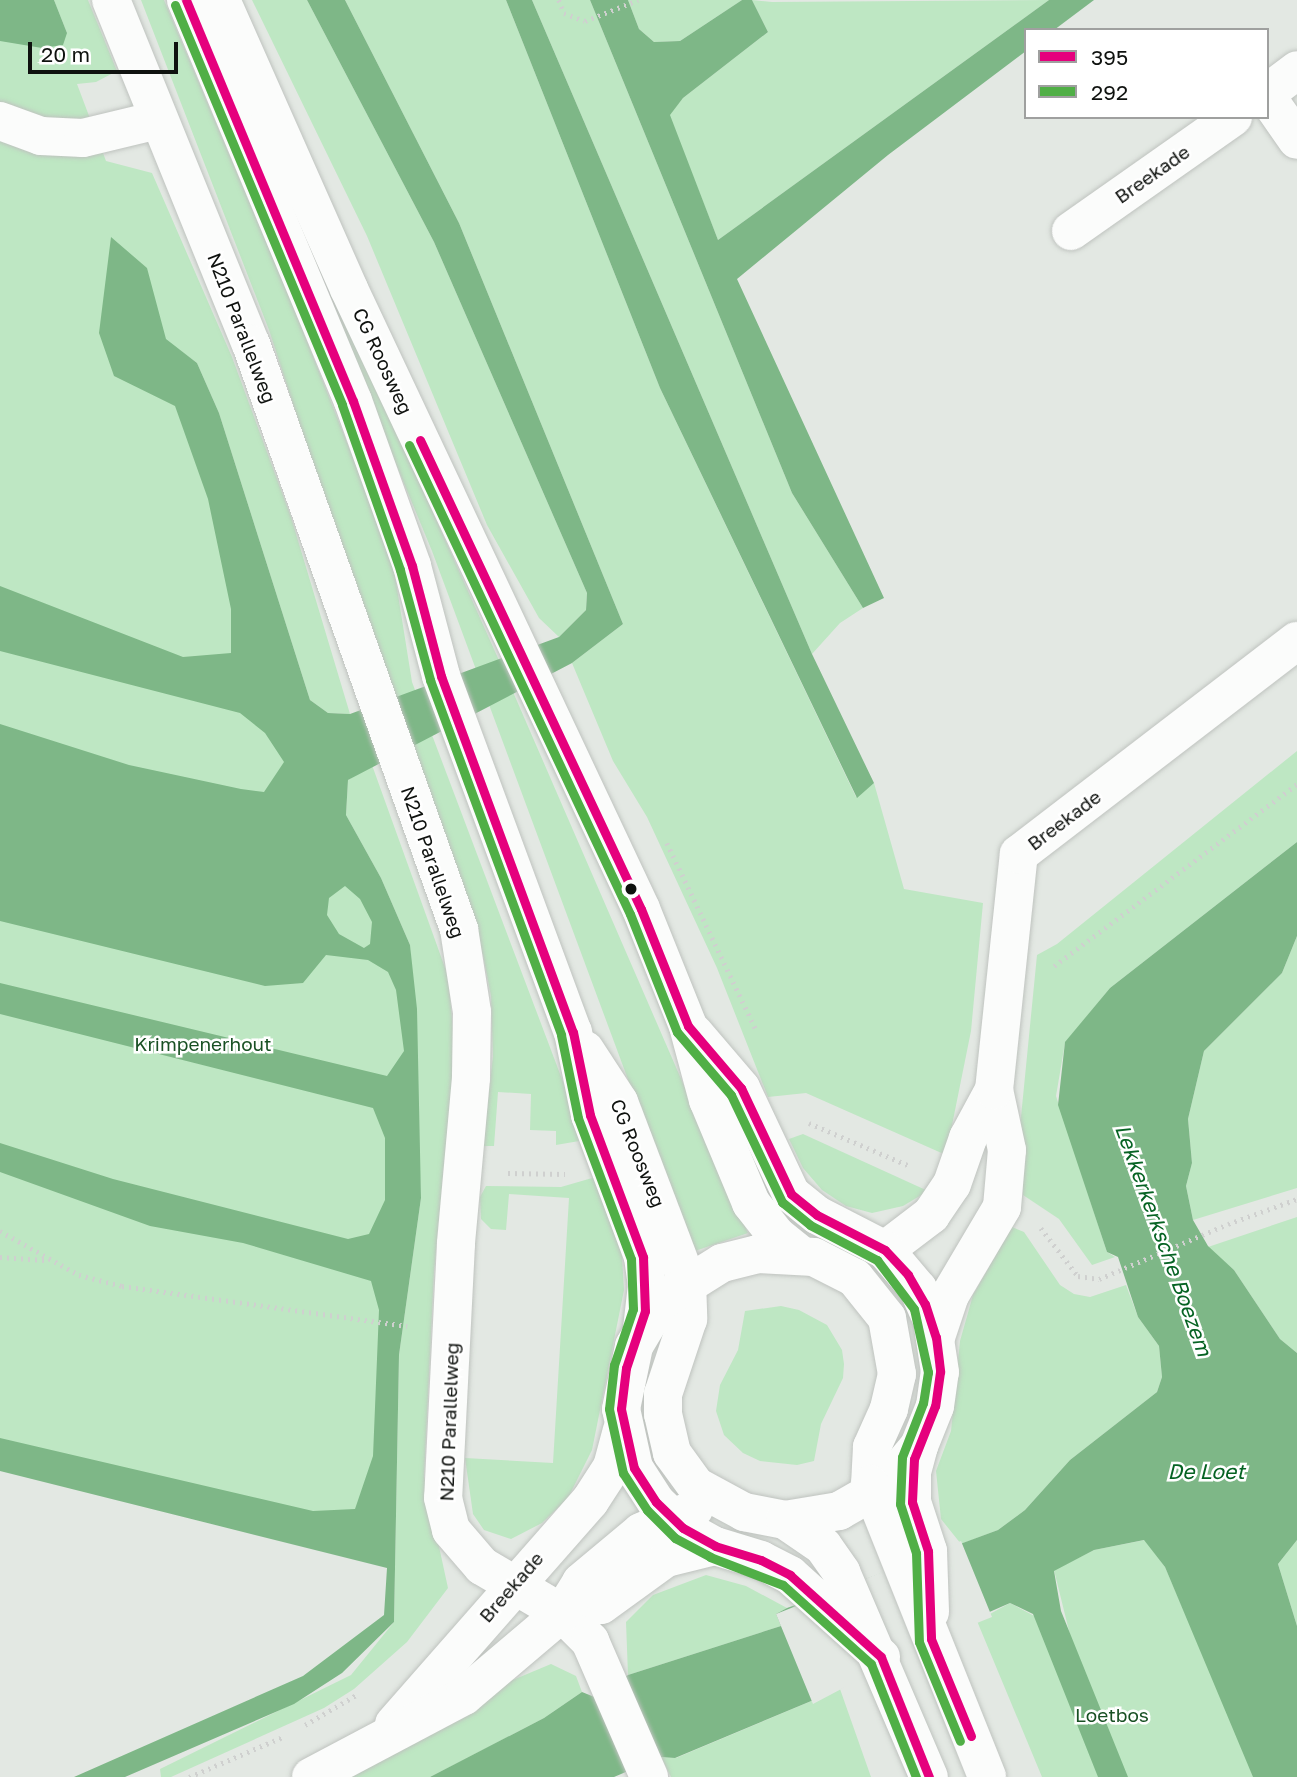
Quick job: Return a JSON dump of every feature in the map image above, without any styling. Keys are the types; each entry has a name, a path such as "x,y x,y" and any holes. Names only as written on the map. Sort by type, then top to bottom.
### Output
{"main road":[{"name":"N210 Parallelweg","path":"111,0 251,344 459,929 472,1012 471,1078 456,1244 443,1498 451,1530 482,1566 562,1613 590,1641 649,1777"},
{"name":"CG Roosweg","path":"186,0 353,401 412,566 441,676 573,1032 590,1115 643,1257 647,1285 642,1329"},
{"name":"CG Roosweg","path":"221,0 349,289 641,909 688,1026 708,1100 751,1203 766,1226 798,1253"},
{"path":"1269,93 1297,70"},
{"path":"1269,98 1297,140"},
{"name":"Breekade","path":"1071,231 1230,119"},
{"path":"0,121 41,136 83,138 158,120"},
{"name":"Breekade","path":"936,1337 950,1295 1002,1207 1007,1150 994,1090 1019,854 1297,642"},
{"name":"CG Roosweg","path":"688,1026 741,1088 791,1194 833,1223 885,1250"},
{"name":"CG Roosweg","path":"573,1032 619,1102 687,1281 688,1319 663,1394 666,1434 672,1454 696,1486 731,1507"},
{"name":"Breekade","path":"844,1269 885,1250 931,1215 952,1184 968,1138 994,1090"},
{"path":"885,1250 918,1289 936,1337 936,1398 912,1473 914,1557 938,1655 987,1777"},
{"path":"887,1675 790,1575 731,1551 669,1516 634,1468 622,1430 626,1368 642,1329 661,1301 687,1281 740,1257 798,1253 844,1269 877,1302 887,1318 897,1355 894,1393 869,1459 873,1495 914,1557"},
{"name":"Breekade","path":"384,1736 513,1584 590,1501 612,1467 622,1430"},
{"path":"785,1520 839,1511 873,1495 919,1446"},
{"path":"731,1507 785,1520 823,1546 847,1584 929,1777"},
{"name":"Breekade","path":"311,1777 464,1696 562,1613 581,1582 641,1532 669,1516 699,1508 731,1507"},
{"name":"Breekade","path":"562,1613 601,1605 666,1558 731,1551"}],"path":[{"path":"559,0 564,13 585,21 632,0 638,0"},
{"path":"1004,990 1039,977 1297,784"},
{"path":"667,843 759,1037"},
{"path":"1002,1207 1044,1229 1078,1276 1099,1279 1228,1224 1297,1199"},
{"path":"0,1231 49,1261 79,1275 122,1286 414,1326"},
{"path":"0,1257 49,1261"},
{"path":"300,1727 368,1686"},
{"path":"189,1777 289,1734"}],"green space":[{"name":"Krimpenerhout","path":"0,0 67,33 54,0 88,0 117,71 96,82 77,84 106,161 152,173 232,357 291,517 350,714 328,713 310,700 219,413 197,363 177,348 407,985 381,1546 0,1456"},
{"path":"141,0 164,0 294,308 392,557 412,682 585,1140 556,1145 556,1131 530,1130 531,1094 498,1092 494,1146 483,1146 493,1056 491,996 483,955 387,694 269,330"},
{"path":"204,0 510,685 748,1233 692,1252 432,551"},
{"path":"252,0 307,0 434,242 587,593 586,610 559,637 539,618 487,525 367,236"},
{"path":"345,0 506,0 660,388 856,797 874,783 904,889 983,903 971,1031 946,1155 806,1093 768,1097 717,968 647,817 613,761 572,663 623,624 459,223"},
{"path":"532,0 590,0 792,493 863,608 840,623 812,654"},
{"path":"628,0 742,0 680,41 654,42 639,29"},
{"path":"752,0 1049,0 718,240 669,115 683,98 768,32"},
{"path":"1297,751 1297,842 1110,988 1065,1043 1056,1096 1107,1252 1115,1257 1092,1265 1059,1219 1023,1195 1020,1127 1037,955 1057,944"},
{"path":"372,765 448,976 455,1051 434,1272 424,1477 448,1588 407,1642 354,1689 324,1708 171,1777 161,1777 160,1769 351,1675 394,1622 399,1355 421,1198 410,945 381,878 346,815 348,780"},
{"path":"1297,936 1297,1188 1193,1220 1186,1186 1192,1163 1188,1119 1204,1051 1282,973"},
{"path":"803,1134 928,1191 903,1206 872,1213 846,1206 822,1190 803,1168 789,1139"},
{"path":"599,1176 622,1256 624,1290 592,1450 568,1498 542,1523 511,1539 484,1530 473,1514 465,1458 553,1463 569,1198 509,1194 506,1230 491,1229 481,1219 480,1197 486,1186 561,1187"},
{"path":"1297,1217 1297,1353 1280,1339 1234,1270 1208,1247"},
{"path":"1012,1227 1024,1232 1060,1285 1074,1294 1090,1297 1126,1285 1138,1317 1159,1346 1162,1377 1157,1392 1070,1460 1025,1510 998,1530 961,1544 941,1519 936,1471 951,1431 960,1341 973,1295"},
{"path":"781,1306 799,1310 827,1325 842,1350 844,1364 843,1378 821,1424 814,1461 797,1465 760,1461 743,1453 724,1435 716,1411 720,1385 738,1350 745,1311"},
{"name":"Loetbos","path":"1145,1540 1165,1567 1224,1704 1297,1777 1042,1777 977,1621 1010,1603 1070,1635 1054,1570 1094,1550"},
{"path":"1297,1540 1297,1626 1278,1564"},
{"path":"706,1575 746,1586 787,1608 776,1614 781,1626 628,1675 626,1622 653,1595"},
{"path":"551,1664 576,1676 582,1692 544,1718 440,1772 430,1777 331,1777 458,1703"},
{"path":"840,1689 871,1777 671,1777 661,1757 676,1758"}],"water":[{"path":"0,0 54,0 67,33 63,45 42,48 0,41"},
{"path":"307,0 345,0 459,223 623,624 572,663 348,780 346,815 381,878 410,945 417,1009 421,1198 399,1355 394,1622 342,1673 294,1704 125,1777 74,1777 303,1676 384,1615 387,1568 0,1471 0,1438 313,1511 355,1509 373,1456 379,1310 371,1281 243,1243 150,1226 0,1172 0,1143 113,1179 348,1239 369,1234 385,1200 385,1138 373,1108 0,1014 0,983 387,1076 404,1051 396,990 388,972 368,960 326,955 303,983 265,986 0,921 0,724 129,765 241,789 264,792 284,762 265,733 240,713 0,651 0,586 183,657 231,653 231,609 208,499 175,406 114,376 99,333 111,237 147,268 166,339 197,363 219,413 310,700 328,713 350,714 559,637 586,610 587,593 434,242","holes":["345,886 360,899 372,922 370,944 364,948 339,934 327,915 329,898"]},
{"path":"506,0 532,0 812,654 874,783 857,798 660,388"},
{"path":"590,0 628,0 639,29 654,42 680,41 742,0 752,0 768,32 683,98 670,115 718,240 1049,0 1094,0 1057,28 1024,28 1024,53 888,155 737,279 884,598 863,608 792,493"},
{"path":"1297,842 1297,936 1282,973 1204,1051 1188,1119 1192,1163 1186,1186 1193,1220 1208,1246 1234,1270 1280,1339 1297,1353 1297,1540 1278,1564 1297,1626 1297,1777 1253,1777 1165,1567 1144,1540 1094,1550 1054,1571 1061,1611 1128,1777 1098,1777 1033,1614 1010,1603 930,1638 840,1689 675,1758 661,1757 614,1777 430,1777 544,1718 582,1692 597,1698 628,1675 781,1626 776,1614 787,1608 998,1530 1025,1510 1070,1460 1157,1392 1162,1377 1159,1346 1138,1317 1118,1257 1107,1252 1058,1105 1065,1042 1110,988"}],"pier":[{"path":"961,1541 992,1617 932,1641 813,1704 776,1614"}],"transit line":[{"name":"395","path":"186,0 353,401 412,566 441,676 573,1032 590,1115 643,1257 645,1311 626,1368 621,1409 634,1468 656,1502 683,1528 715,1546 761,1560 790,1575 881,1657 929,1777"},
{"name":"292","path":"175,5 342,405 400,570 430,680 561,1035 578,1118 631,1259 633,1309 614,1365 609,1409 623,1473 647,1510 675,1538 710,1557 783,1585 871,1664 916,1777"},
{"name":"395","path":"420,440 641,909 688,1026 741,1088 791,1194 817,1215 885,1250 908,1275 925,1304 936,1337 940,1372 935,1406 914,1459 912,1502 928,1551 931,1639 971,1736"},
{"name":"292","path":"409,445 630,914 677,1032 731,1095 782,1202 810,1225 877,1260 914,1309 928,1372 923,1403 902,1457 900,1504 916,1553 919,1642 960,1741"}],"water label":[{"name":"Lekkerkerksche Boezem","path":"1164,1240"},
{"name":"De Loet","path":"1206,1471"}]}
